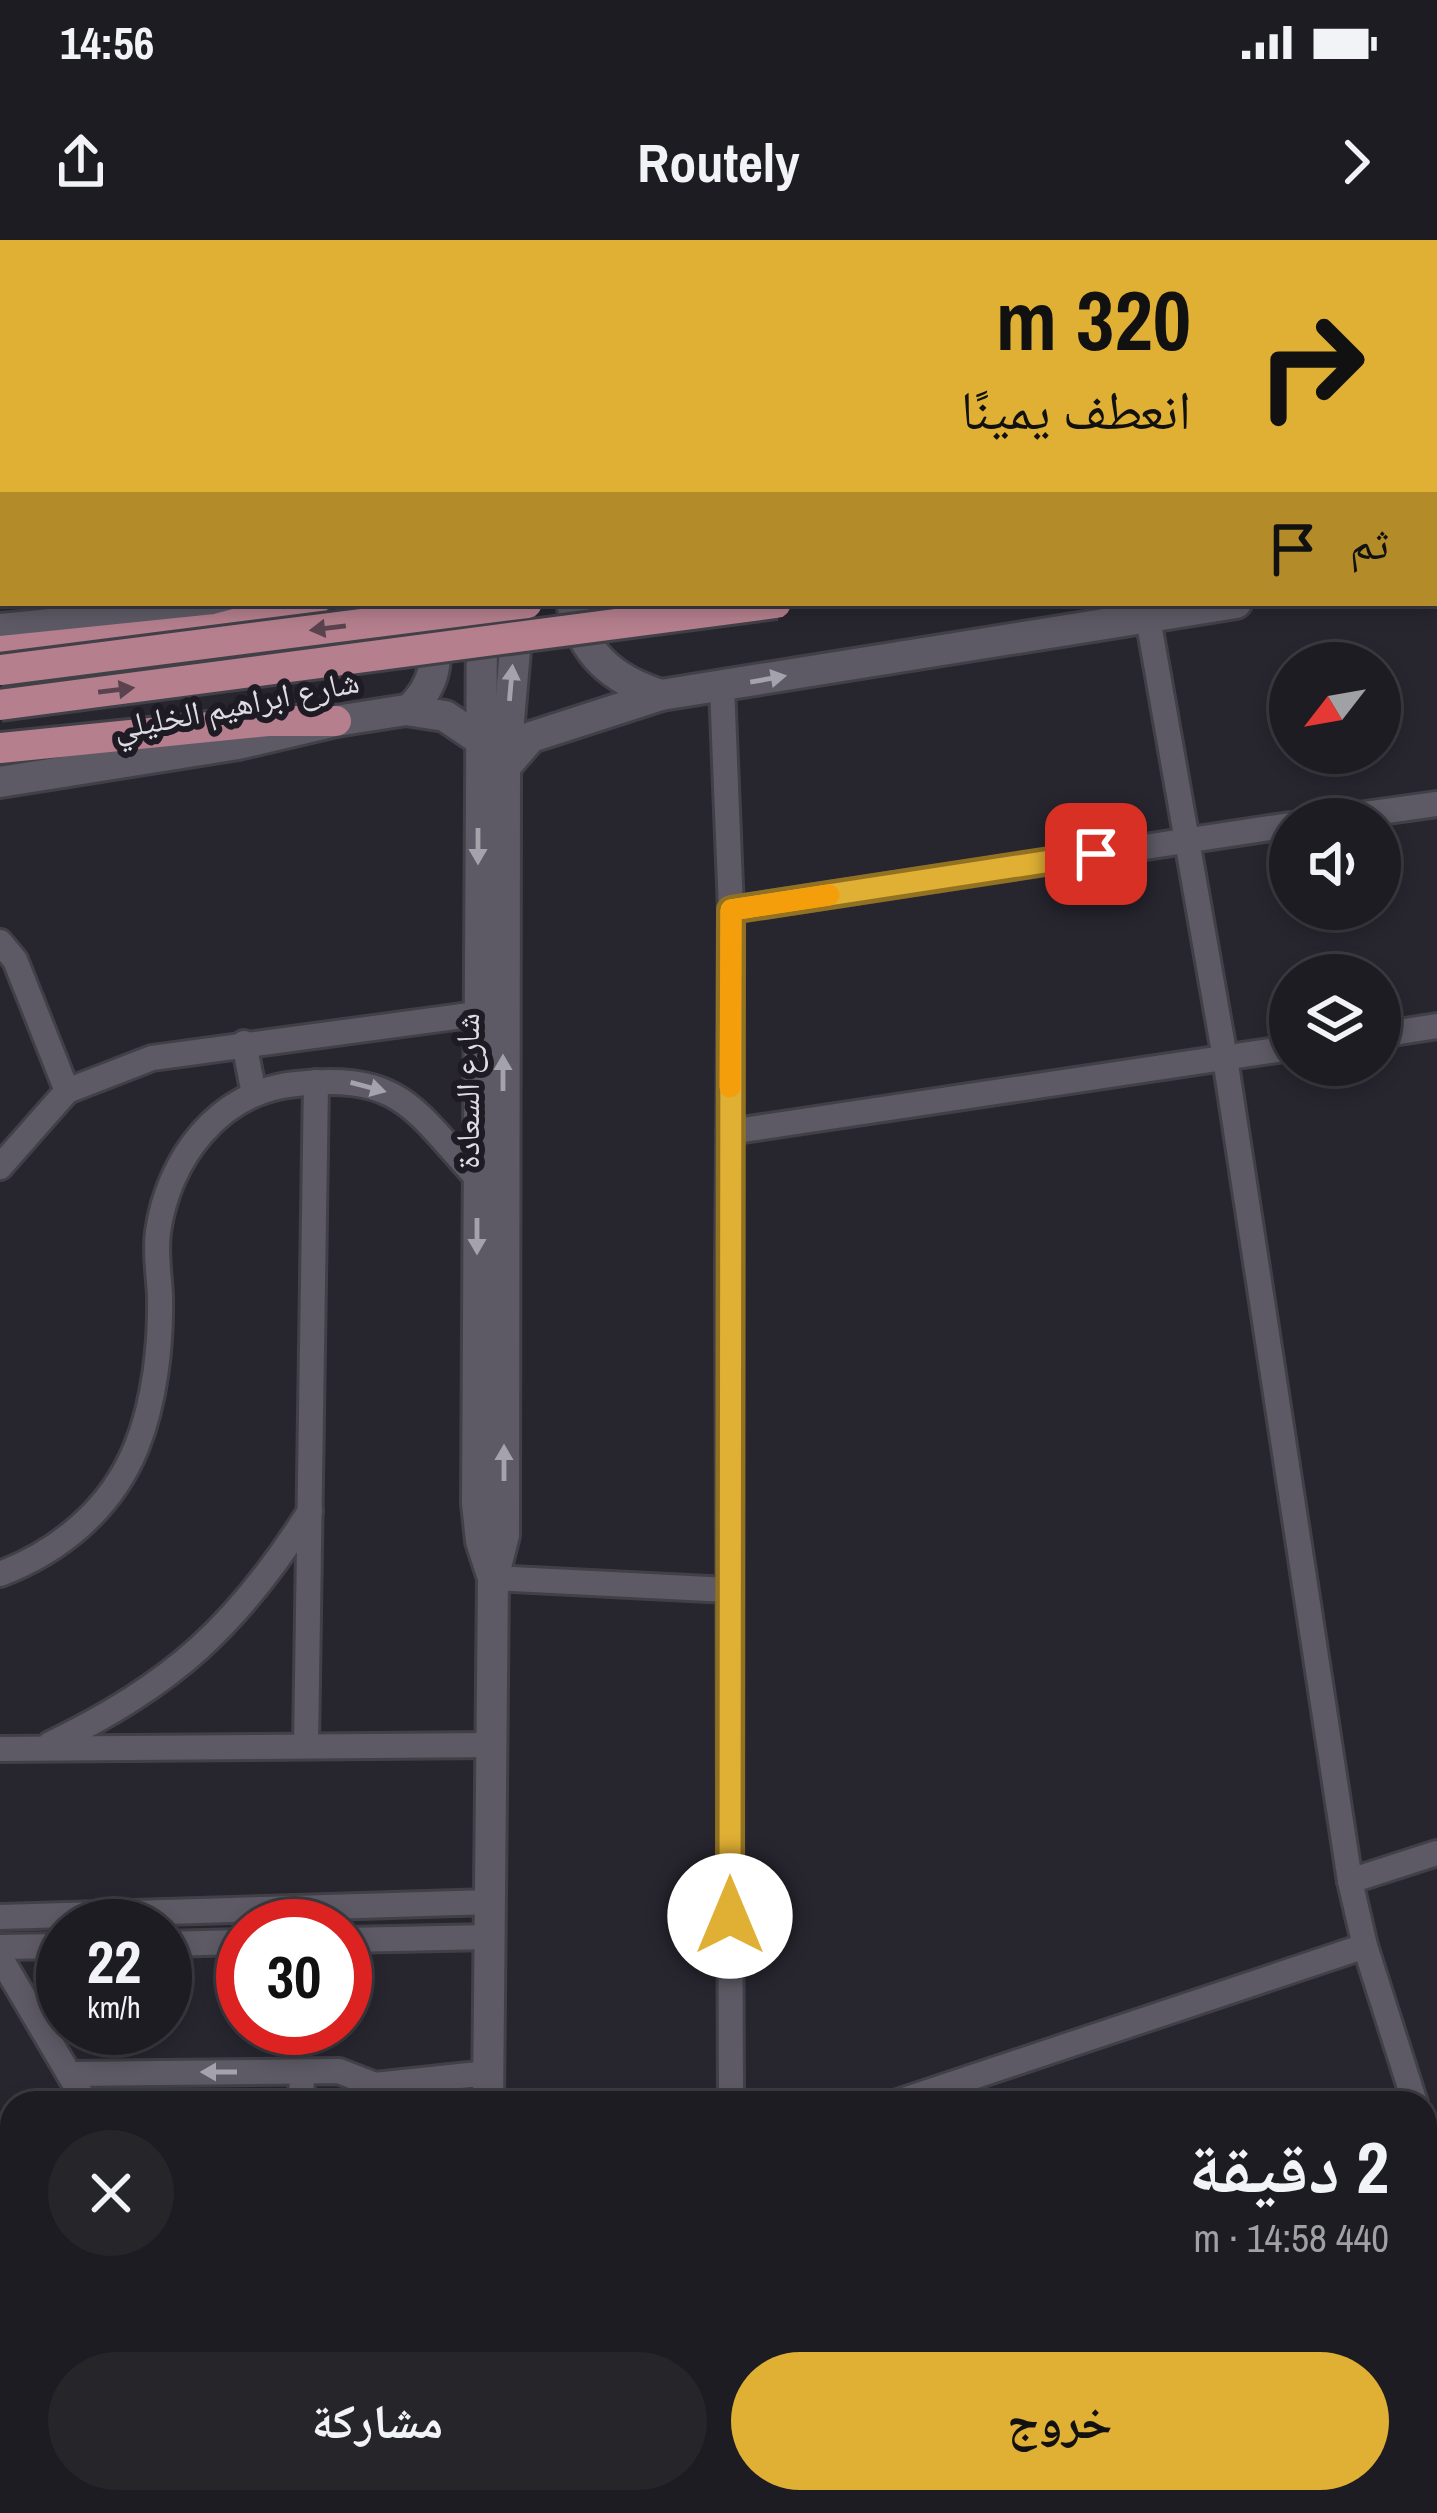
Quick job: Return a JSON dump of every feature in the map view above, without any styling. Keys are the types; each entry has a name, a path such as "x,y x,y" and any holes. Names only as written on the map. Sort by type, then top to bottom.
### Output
{"main road":[{"path":"0,651 216,629 303,606"},
{"path":"0,670 500,606"},
{"path":"0,705 753,606"},
{"path":"0,748 268,721 336,721"}],"street":[{"path":"0,629 230,606"},
{"path":"410,710 428,688 436,659 431,631 412,606"},
{"name":"شارع السعادة","path":"483,606 477,1503 493,1578"},
{"name":"شارع السعادة","path":"488,2088 493,1578 504,1534 505,766 523,606"},
{"path":"573,606 582,639 602,666 629,685 661,695"},
{"path":"505,766 531,737 661,695 1219,606"},
{"path":"1148,618 1226,1058 1350,1880 1365,1946 1411,2091"},
{"path":"722,687 731,910 731,2091"},
{"name":"شارع ابراهيم الخليلي","path":"0,782 238,744 410,710 445,716 479,739"},
{"path":"1401,809 1437,804"},
{"path":"731,910 1269,828"},
{"path":"0,942 15,960 67,1091"},
{"path":"0,1167 67,1091 152,1058 478,1014"},
{"path":"1401,1032 1437,1026"},
{"path":"244,1043 254,1094"},
{"path":"729,1132 1269,1051"},
{"path":"306,1746 316,1082"},
{"path":"0,1574 70,1536 91,1517 124,1472 136,1447 153,1380 158,1339 158,1231 170,1184 181,1162 228,1107 279,1085 347,1082 377,1088 406,1100 477,1178"},
{"path":"43,1748 109,1716 170,1676 224,1628 271,1572 310,1510"},
{"path":"493,1578 728,1590"},
{"path":"0,1749 491,1745"},
{"path":"1350,1880 1437,1853"},
{"path":"0,1917 490,1903"},
{"path":"372,1939 490,1937"},
{"path":"0,1947 36,1946"},
{"path":"931,2091 1365,1946"},
{"path":"0,1957 79,2091"},
{"path":"69,2074 339,2071 375,2085 488,2088"},
{"path":"339,2071 342,2091"},
{"path":"301,2091 302,2072"},
{"path":"364,2091 375,2085"}],"slow traffic":[{"path":"730,1087 731,910 829,895"}],"route":[{"path":"730,1916 731,910 1096,854"}]}
